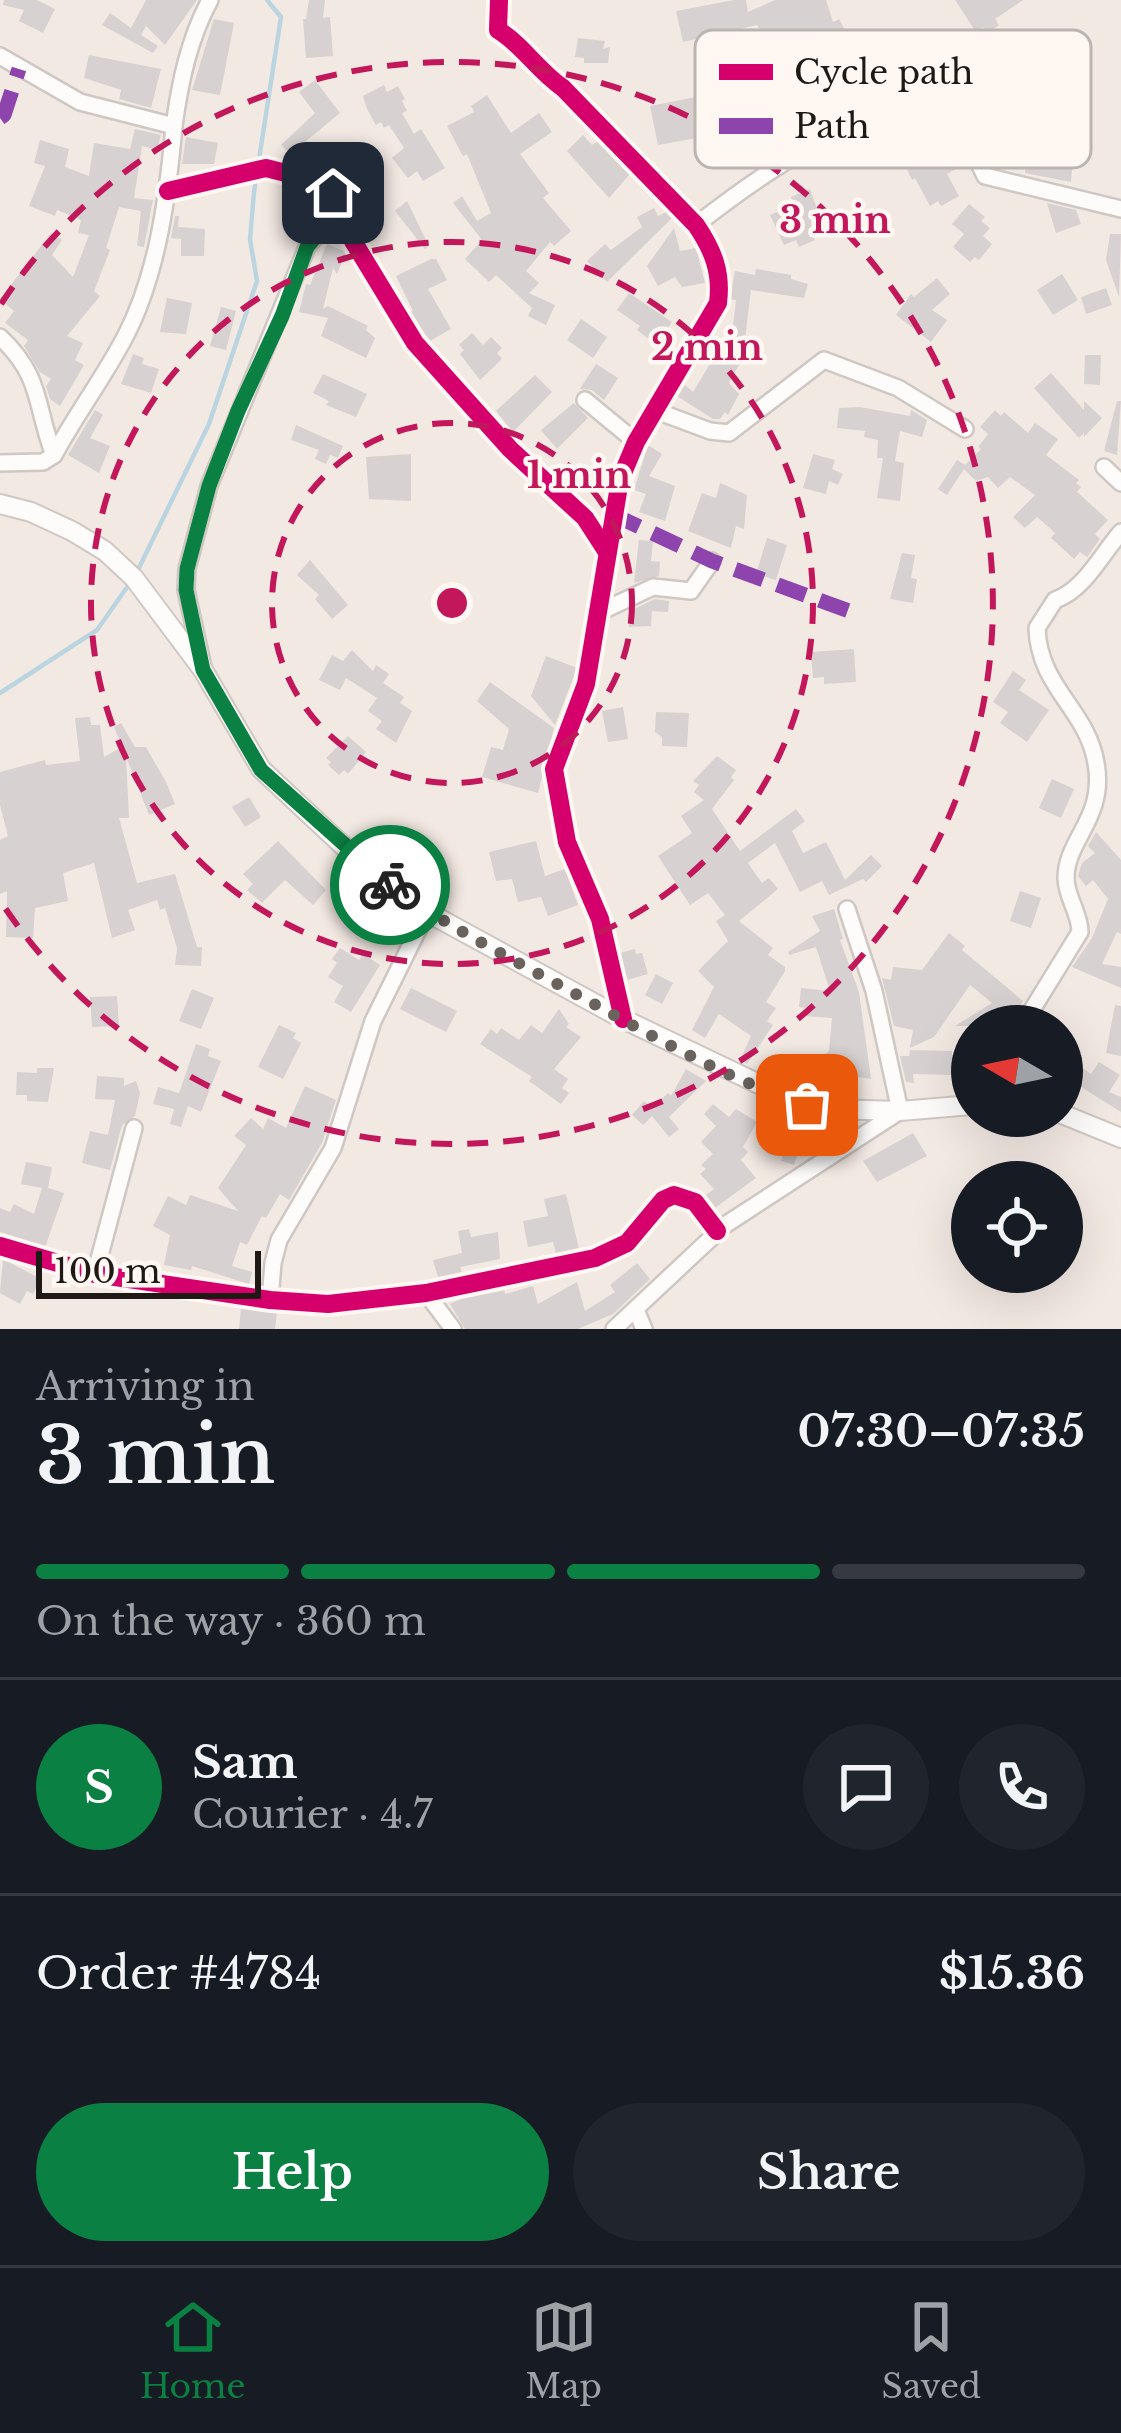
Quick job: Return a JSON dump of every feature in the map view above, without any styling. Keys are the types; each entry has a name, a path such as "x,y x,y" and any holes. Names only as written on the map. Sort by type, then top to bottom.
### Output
{"main road":[{"path":"0,504 31,512 105,551 142,586 203,670 261,770 353,856 427,911 622,1019 790,1099 831,1109 900,1111 951,1104"},
{"path":"1083,1123 1121,1138"}],"street":[{"path":"0,464 43,462 54,455 127,334 168,191 174,126 191,44 210,0"},
{"path":"499,0 498,30 563,88 696,225 715,259 718,303 636,442 620,480 586,684 554,771 567,842 600,919 622,1019"},
{"path":"0,56 80,102 174,126"},
{"path":"168,191 266,168 325,183 382,293 415,343 510,449 585,518 607,551"},
{"path":"696,225 775,168"},
{"path":"981,168 985,176 1121,209"},
{"path":"203,670 186,590 209,486 307,247 329,221 342,214"},
{"path":"0,338 34,383 54,455"},
{"path":"654,410 710,431 729,433 824,360 898,388 965,429"},
{"path":"585,400 636,442"},
{"path":"1104,467 1121,483"},
{"path":"1035,1005 1080,932 1066,877 1099,795 1092,746 1042,665 1037,628 1054,600 1062,599 1082,581 1121,532"},
{"path":"600,612 653,586 691,591 712,561"},
{"path":"614,1329 717,1232 900,1111 874,991 847,909"},
{"path":"270,1300 279,1240 333,1148 373,1021 427,911"},
{"path":"95,1274 134,1128"},
{"path":"0,1246 95,1274 328,1304 426,1293 614,1251 628,1243 663,1200 674,1195 695,1202 717,1232"},
{"path":"426,1293 453,1329"},
{"path":"636,1310 644,1329"}],"building":[{"path":"4,0 37,0 55,9 43,33 19,21 24,10 3,5"},
{"path":"146,0 197,0 165,45 146,26 141,35 158,46 153,53 102,25 110,13 131,28"},
{"path":"309,0 325,0 323,18 330,17 333,56 306,58 303,19"},
{"path":"734,0 746,0 748,12 775,0 826,0 833,22 839,19 845,30 760,30 757,25 695,30 695,39 683,42 676,11"},
{"path":"955,0 1023,0 995,19 999,25 992,30 975,30"},
{"path":"214,19 234,23 220,95 192,90"},
{"path":"578,38 605,41 603,49 610,47 608,63 584,63 584,58 575,57"},
{"path":"89,55 161,69 151,108 119,99 121,90 84,78"},
{"path":"315,80 340,113 305,142 315,154 302,165 281,145 315,113 299,92"},
{"path":"384,85 387,92 398,86 407,111 402,113 414,134 421,129 445,168 423,181 417,171 408,178 392,158 404,148 389,125 376,125 367,109 363,96"},
{"path":"487,95 511,133 539,113 552,132 520,154 549,193 543,198 571,231 554,246 550,242 526,271 539,283 529,293 555,305 546,325 528,316 532,308 496,275 489,282 465,259 482,240 453,203 462,196 477,221 491,213 467,154 463,156 447,126 474,112 471,106"},
{"path":"695,97 695,138 658,145 650,106"},
{"path":"135,129 161,135 157,150 142,146 134,198 153,200 144,247 137,246 141,211 119,207 106,248 110,250 94,291 100,296 67,336 83,343 75,360 84,365 60,406 50,399 46,386 51,379 40,372 24,346 28,340 5,323 14,311 0,299 51,233 62,240 52,255 73,277 89,235 78,233 81,220 29,206 45,166 34,163 40,140 69,149 65,167 89,176 94,143 130,149"},
{"path":"583,135 592,145 598,141 630,174 609,198 567,151"},
{"path":"186,137 218,143 214,164 182,164"},
{"path":"907,168 957,168 947,174 959,196 930,206 915,178"},
{"path":"1026,168 1072,168 1071,182 1025,173"},
{"path":"301,189 318,195 322,205 305,229 284,215"},
{"path":"810,189 824,229 812,234 815,240 799,247 796,240 784,245 770,215 794,205 791,197"},
{"path":"407,201 429,246 425,249 395,211"},
{"path":"1047,203 1076,210 1081,224 1056,233"},
{"path":"969,204 985,217 981,221 990,228 983,236 992,244 979,260 975,257 970,262 953,247 964,234 952,224"},
{"path":"654,208 658,216 666,212 672,218 607,282 587,261 605,244 611,250 642,227 637,217"},
{"path":"175,216 179,216 178,227 205,229 204,256 181,256 181,239 171,238"},
{"path":"674,228 680,251 696,248 705,283 682,287 675,277 658,286 647,266"},
{"path":"1110,234 1121,234 1119,297 1106,260"},
{"path":"327,244 346,252 337,274 333,268 323,309 328,306 368,326 366,330 375,338 366,358 321,336 328,318 299,312 306,284 310,285"},
{"path":"436,259 447,280 428,289 451,329 430,341 410,312 396,276"},
{"path":"756,269 791,275 808,284 804,298 751,290 745,339 751,343 729,383 739,394 728,415 725,412 713,419 677,396 684,384 693,392 733,326 736,300 730,299 735,271 755,275"},
{"path":"1062,274 1078,300 1053,315 1037,290"},
{"path":"937,278 950,294 932,310 947,320 931,342 896,315 911,294 914,297"},
{"path":"1106,288 1112,305 1086,314 1081,297"},
{"path":"629,293 672,322 656,345 617,310"},
{"path":"167,298 192,303 186,334 160,332"},
{"path":"221,307 236,311 226,350 210,346"},
{"path":"581,319 607,337 593,358 567,340"},
{"path":"472,333 483,345 491,337 502,348 497,353 502,359 480,380 460,354 464,350 459,345"},
{"path":"133,354 144,358 142,364 159,369 151,393 121,384"},
{"path":"1085,355 1101,355 1100,385 1084,384"},
{"path":"596,364 618,378 604,400 592,390 580,389"},
{"path":"1051,373 1084,410 1084,401 1102,418 1084,437 1084,433 1079,438 1034,388"},
{"path":"323,374 367,394 356,417 326,405 329,401 313,393"},
{"path":"535,375 552,392 513,432 496,411"},
{"path":"1117,401 1121,401 1117,455 1104,451"},
{"path":"574,403 588,418 557,449 541,430"},
{"path":"839,408 910,416 911,410 927,420 922,437 900,431 895,461 904,463 900,501 877,498 883,458 877,458 878,440 864,437 865,431 837,428"},
{"path":"95,410 103,415 90,438 110,446 99,473 68,455"},
{"path":"995,410 1028,433 1035,423 1058,439 1046,455 1079,480 1077,492 1108,520 1095,534 1100,539 1087,557 1080,552 1074,559 1037,517 1025,528 1013,517 1035,495 1010,477 998,488 988,477 976,481 964,469 947,495 938,489 957,460 965,465 981,449 988,434 980,427"},
{"path":"296,425 343,446 338,458 330,455 326,464 315,459 319,450 291,440"},
{"path":"648,445 662,454 649,476 675,486 665,521 639,512 646,494 634,490"},
{"path":"411,454 411,501 369,499 366,457"},
{"path":"813,454 835,460 832,469 843,474 838,485 829,481 826,494 803,488"},
{"path":"720,483 747,495 744,529 736,526 731,548 688,531 702,493 716,498"},
{"path":"767,538 787,545 776,580 756,574"},
{"path":"639,540 653,541 651,561 660,562 659,576 634,583"},
{"path":"902,553 915,555 913,603 890,599"},
{"path":"310,560 348,605 332,619 315,599 319,595 297,575"},
{"path":"655,599 669,601 668,612 652,611 651,626 629,627 630,611"},
{"path":"854,649 856,682 824,684 824,677 813,678 811,652"},
{"path":"352,650 373,671 376,665 389,674 383,683 404,697 400,703 412,711 396,743 376,729 382,721 368,711 377,698 346,678 340,690 319,680 332,655 343,661"},
{"path":"546,656 577,668 555,725 531,696"},
{"path":"1013,671 1026,680 1019,690 1049,710 1027,742 1000,723 1008,712 993,702"},
{"path":"490,682 554,728 538,793 482,777 491,747 503,750 509,729 477,701"},
{"path":"623,707 628,739 608,742 602,711"},
{"path":"656,712 689,713 687,747 662,746 662,737 655,732"},
{"path":"90,717 91,725 100,725 104,757 122,747 114,727 121,723 135,747 146,747 166,782 175,804 149,815 126,757 129,818 119,818 137,883 175,874 197,947 202,947 201,966 175,965 177,948 165,908 160,910 157,900 128,910 135,930 112,938 94,863 63,873 68,901 35,908 33,938 6,937 7,891 0,894 0,840 8,836 0,805 0,772 45,760 46,765 80,761 75,718"},
{"path":"348,736 366,752 348,774 344,770 339,775 326,758"},
{"path":"717,756 736,770 712,809 740,851 796,809 805,821 792,831 803,853 826,842 845,880 871,855 882,866 866,882 863,879 829,895 822,881 800,892 775,843 748,863 762,883 769,878 778,889 739,921 773,948 768,955 785,971 766,1002 776,1008 767,1021 773,1025 747,1064 740,1060 751,1036 719,1014 705,1038 692,1030 714,987 698,971 728,941 716,921 725,915 708,893 690,905 658,856 692,833 681,816 704,800 694,792 699,785 693,781"},
{"path":"1052,779 1074,789 1061,818 1039,808"},
{"path":"249,797 261,817 245,827 232,807"},
{"path":"1096,832 1121,860 1121,934 1117,932 1102,964 1121,967 1121,988 1072,967 1092,938 1108,899 1093,880 1086,886 1078,876 1082,863 1095,853 1088,846"},
{"path":"278,841 326,890 313,905 285,880 262,903 247,890 253,884 243,874"},
{"path":"536,841 545,876 565,869 578,905 548,916 541,897 518,902 512,879 496,881 489,852"},
{"path":"1020,891 1041,898 1031,928 1010,921"},
{"path":"834,909 859,992 871,1079 858,1077 858,1084 832,1086 833,1082 785,1070 789,1054 817,1060 829,1051 832,1018 805,1016 806,1008 799,1007 801,988 830,991 816,947 788,952 820,931 812,916"},
{"path":"949,933 965,946 962,950 1023,1001 1021,1005 989,1005 992,1003 970,985 956,1005 951,1005 934,1037 910,1048 913,1030 894,1026 882,978 891,980 893,967 922,970"},
{"path":"340,948 359,960 363,954 380,965 351,1012 334,1002 343,986 328,977"},
{"path":"635,949 636,954 642,953 648,974 626,980 620,953"},
{"path":"656,974 673,983 662,1004 645,995"},
{"path":"411,988 457,1011 446,1032 400,1009"},
{"path":"192,989 214,998 201,1029 179,1021"},
{"path":"117,996 119,1026 92,1027 90,997"},
{"path":"1115,1005 1121,1006 1121,1056 1106,1053"},
{"path":"559,1009 569,1024 566,1027 581,1037 554,1069 568,1079 562,1088 569,1093 561,1104 529,1081 532,1077 480,1044 491,1029 497,1034 501,1028 519,1040 531,1025 542,1033"},
{"path":"279,1025 296,1033 293,1038 301,1043 283,1079 258,1067"},
{"path":"196,1044 210,1049 208,1056 221,1061 201,1112 188,1106 181,1127 170,1124 174,1109 153,1104 158,1087 179,1093"},
{"path":"910,1050 951,1051 951,1075 913,1074 914,1083 906,1082 900,1056 909,1056"},
{"path":"1099,1062 1120,1075 1109,1092 1121,1097 1121,1112 1083,1088 1083,1068 1091,1074"},
{"path":"37,1068 54,1068 48,1102 16,1095 17,1072 37,1073"},
{"path":"686,1069 706,1081 669,1117 679,1129 669,1137 652,1116 643,1125 632,1115 644,1101 652,1108 668,1093 671,1096"},
{"path":"97,1076 124,1078 124,1086 136,1081 140,1093 135,1116 122,1125 110,1170 82,1163 90,1131 108,1135 115,1100 95,1099"},
{"path":"305,1086 336,1100 322,1143 289,1200 280,1194 247,1245 240,1242 232,1266 252,1272 249,1284 192,1266 191,1270 164,1265 170,1235 153,1226 168,1196 186,1205 190,1195 238,1211 218,1188 246,1145 234,1136 251,1118 263,1129 268,1118 286,1128"},
{"path":"713,1104 729,1117 736,1109 757,1122 741,1160 756,1178 715,1208 705,1196 714,1189 700,1174 706,1169 701,1165 713,1154 701,1142 716,1126 704,1114"},
{"path":"777,1116 826,1134 822,1145 808,1156 800,1147 794,1165 781,1161 787,1143 770,1137"},
{"path":"913,1133 927,1156 877,1182 863,1161"},
{"path":"26,1162 52,1167 48,1188 64,1193 45,1247 0,1232 0,1208 10,1212 14,1204 34,1214 42,1188 21,1184"},
{"path":"566,1194 579,1249 556,1254 553,1242 528,1247 523,1221 548,1216 544,1199"},
{"path":"469,1229 471,1237 498,1232 500,1259 438,1277 433,1260 462,1253 458,1231"},
{"path":"3,1259 41,1279 20,1304 0,1293"},
{"path":"637,1263 650,1279 613,1314 578,1329 465,1329 450,1304 464,1297 533,1286 538,1304 577,1282 585,1311 615,1292 610,1285"},
{"path":"241,1308 277,1312 275,1329 239,1329"}],"waterway":[{"path":"136,574 209,424 257,281 250,239 254,192 281,17 267,0"},
{"path":"0,693 97,630 130,583"}],"marked path":[{"path":"0,118 19,69"},
{"path":"612,514 712,561 860,615"}],"cycle path":[{"path":"499,0 498,30 563,88 696,225 711,252 719,281 718,303 636,442 620,480 586,684 554,769 567,842 600,919 623,1019"},
{"path":"168,191 266,168 325,183 353,241 415,343 510,449 585,518 607,552"},
{"path":"0,1246 95,1274 328,1304 426,1293 595,1258 627,1243 663,1200 674,1195 695,1202 717,1231"}],"way so far":[{"path":"390,885 427,911 622,1019 739,1078 807,1105"}],"route":[{"path":"333,193 342,214 329,221 307,247 282,316 238,411 209,486 186,590 203,670 261,770 390,885"}]}
